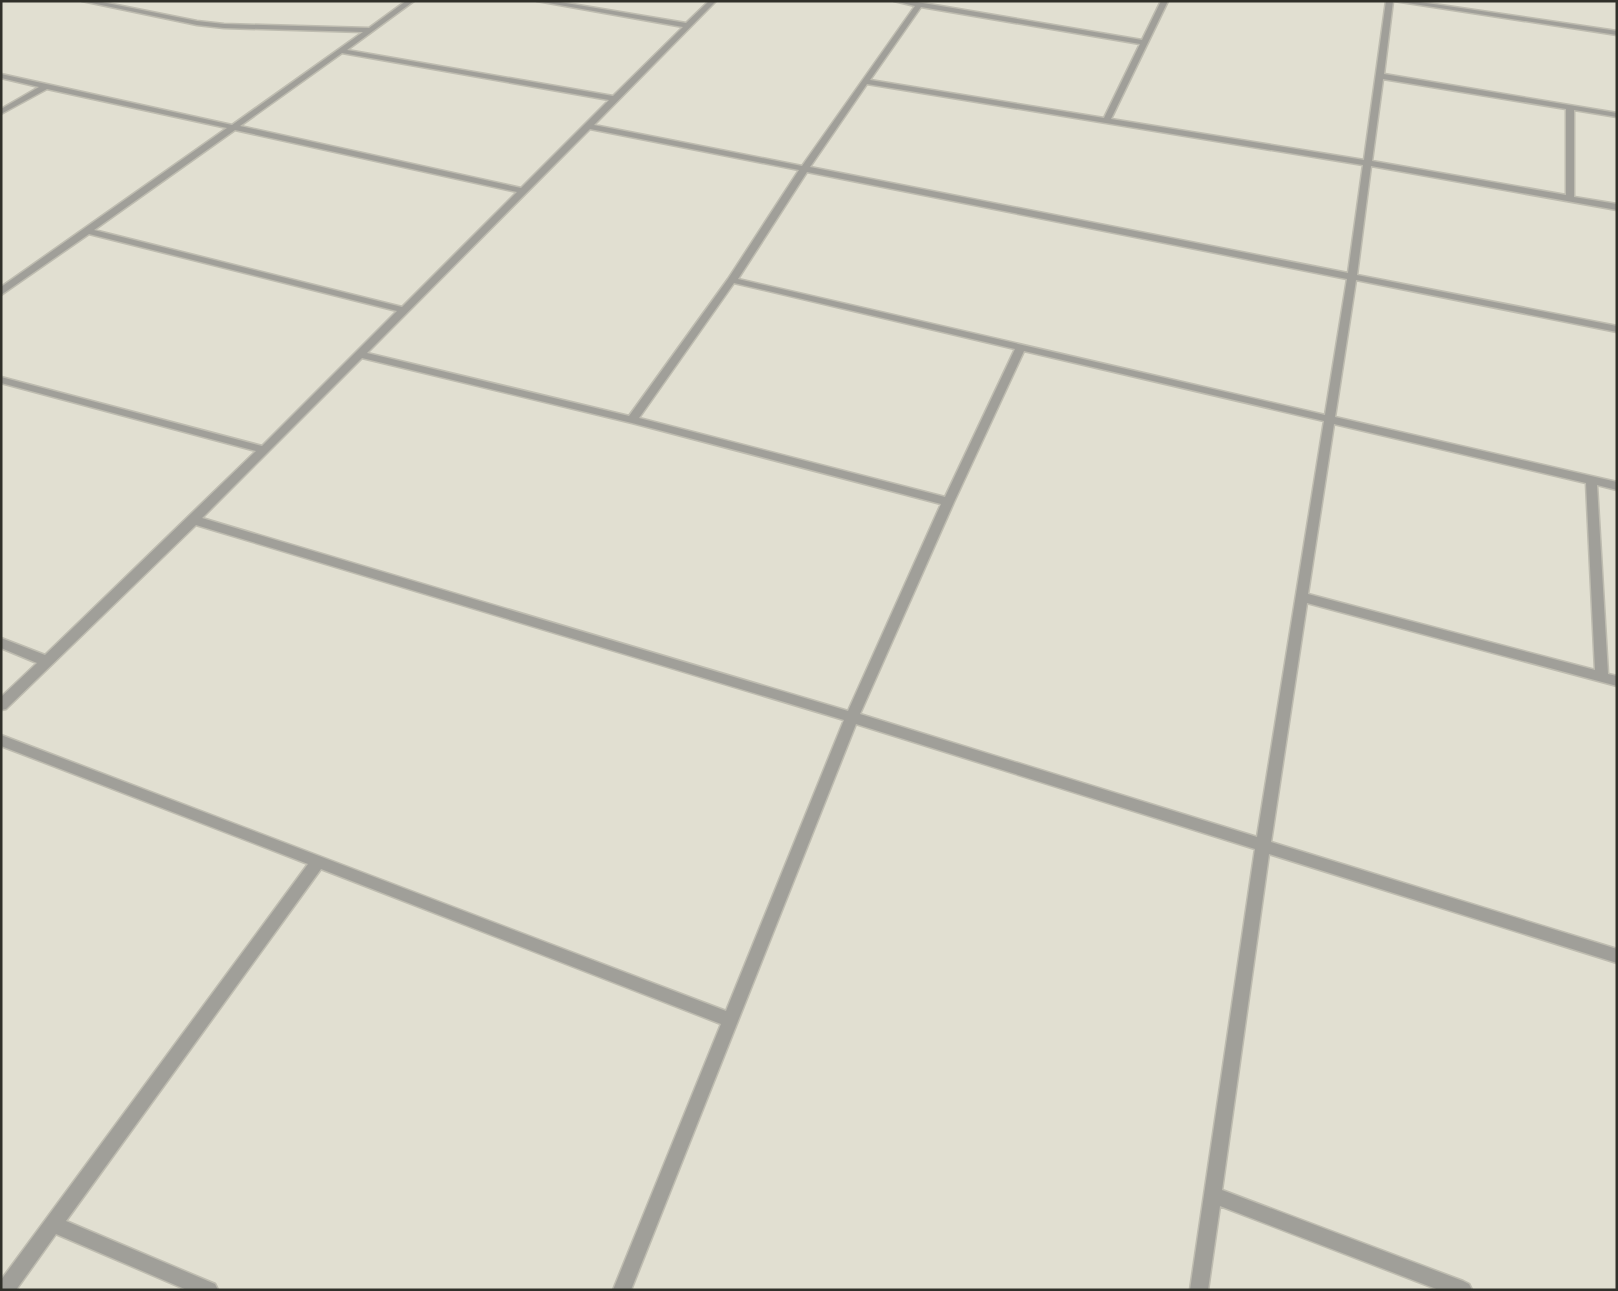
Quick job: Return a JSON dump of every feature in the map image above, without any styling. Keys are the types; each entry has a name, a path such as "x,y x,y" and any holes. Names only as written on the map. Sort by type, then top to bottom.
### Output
{"street":[{"path":"85,1 197,23 224,26 371,30"},
{"path":"127,9 141,1"},
{"path":"1,292 411,1"},
{"path":"540,1 689,26"},
{"path":"1,705 194,520 713,1"},
{"path":"897,1 1144,42"},
{"path":"1106,120 1165,1"},
{"path":"1199,1290 1263,846 1331,418 1390,1"},
{"path":"1397,1 1617,33"},
{"path":"632,420 732,280 805,168 867,82 919,5"},
{"path":"342,51 615,99"},
{"path":"1,76 522,191"},
{"path":"1379,76 1617,115"},
{"path":"867,82 1367,163 1570,197 1617,207"},
{"path":"1,112 46,86"},
{"path":"1570,107 1570,197"},
{"path":"588,126 1617,329"},
{"path":"88,231 403,310"},
{"path":"732,280 1617,486"},
{"path":"622,1290 852,716 948,502 1021,348"},
{"path":"359,354 632,420 948,502"},
{"path":"1,380 264,450"},
{"path":"1591,480 1602,677"},
{"path":"194,520 852,716 1617,956"},
{"path":"1302,597 1617,681"},
{"path":"1,643 46,661"},
{"path":"1,740 730,1020"},
{"path":"4,1290 318,862"},
{"path":"1213,1195 1463,1290"},
{"path":"52,1224 209,1290"}]}
